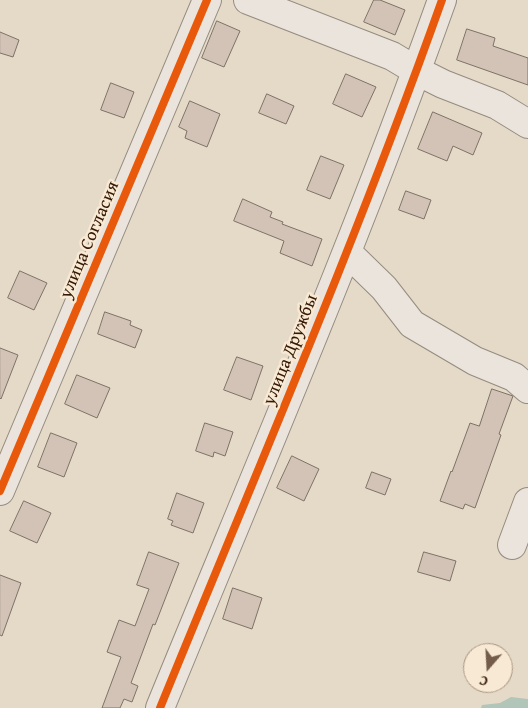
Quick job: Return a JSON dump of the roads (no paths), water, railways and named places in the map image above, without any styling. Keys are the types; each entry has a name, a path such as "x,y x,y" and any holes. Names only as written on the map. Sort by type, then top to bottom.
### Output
{"street":[{"name":"улица Согласия","path":"0,491 207,0"},
{"path":"248,0 392,56 443,84 497,105 528,124"},
{"name":"улица Дружбы","path":"160,708 347,252 417,71 442,0"},
{"path":"347,252 384,288 412,324 475,361 514,377 528,389"},
{"path":"512,545 528,502"}]}
